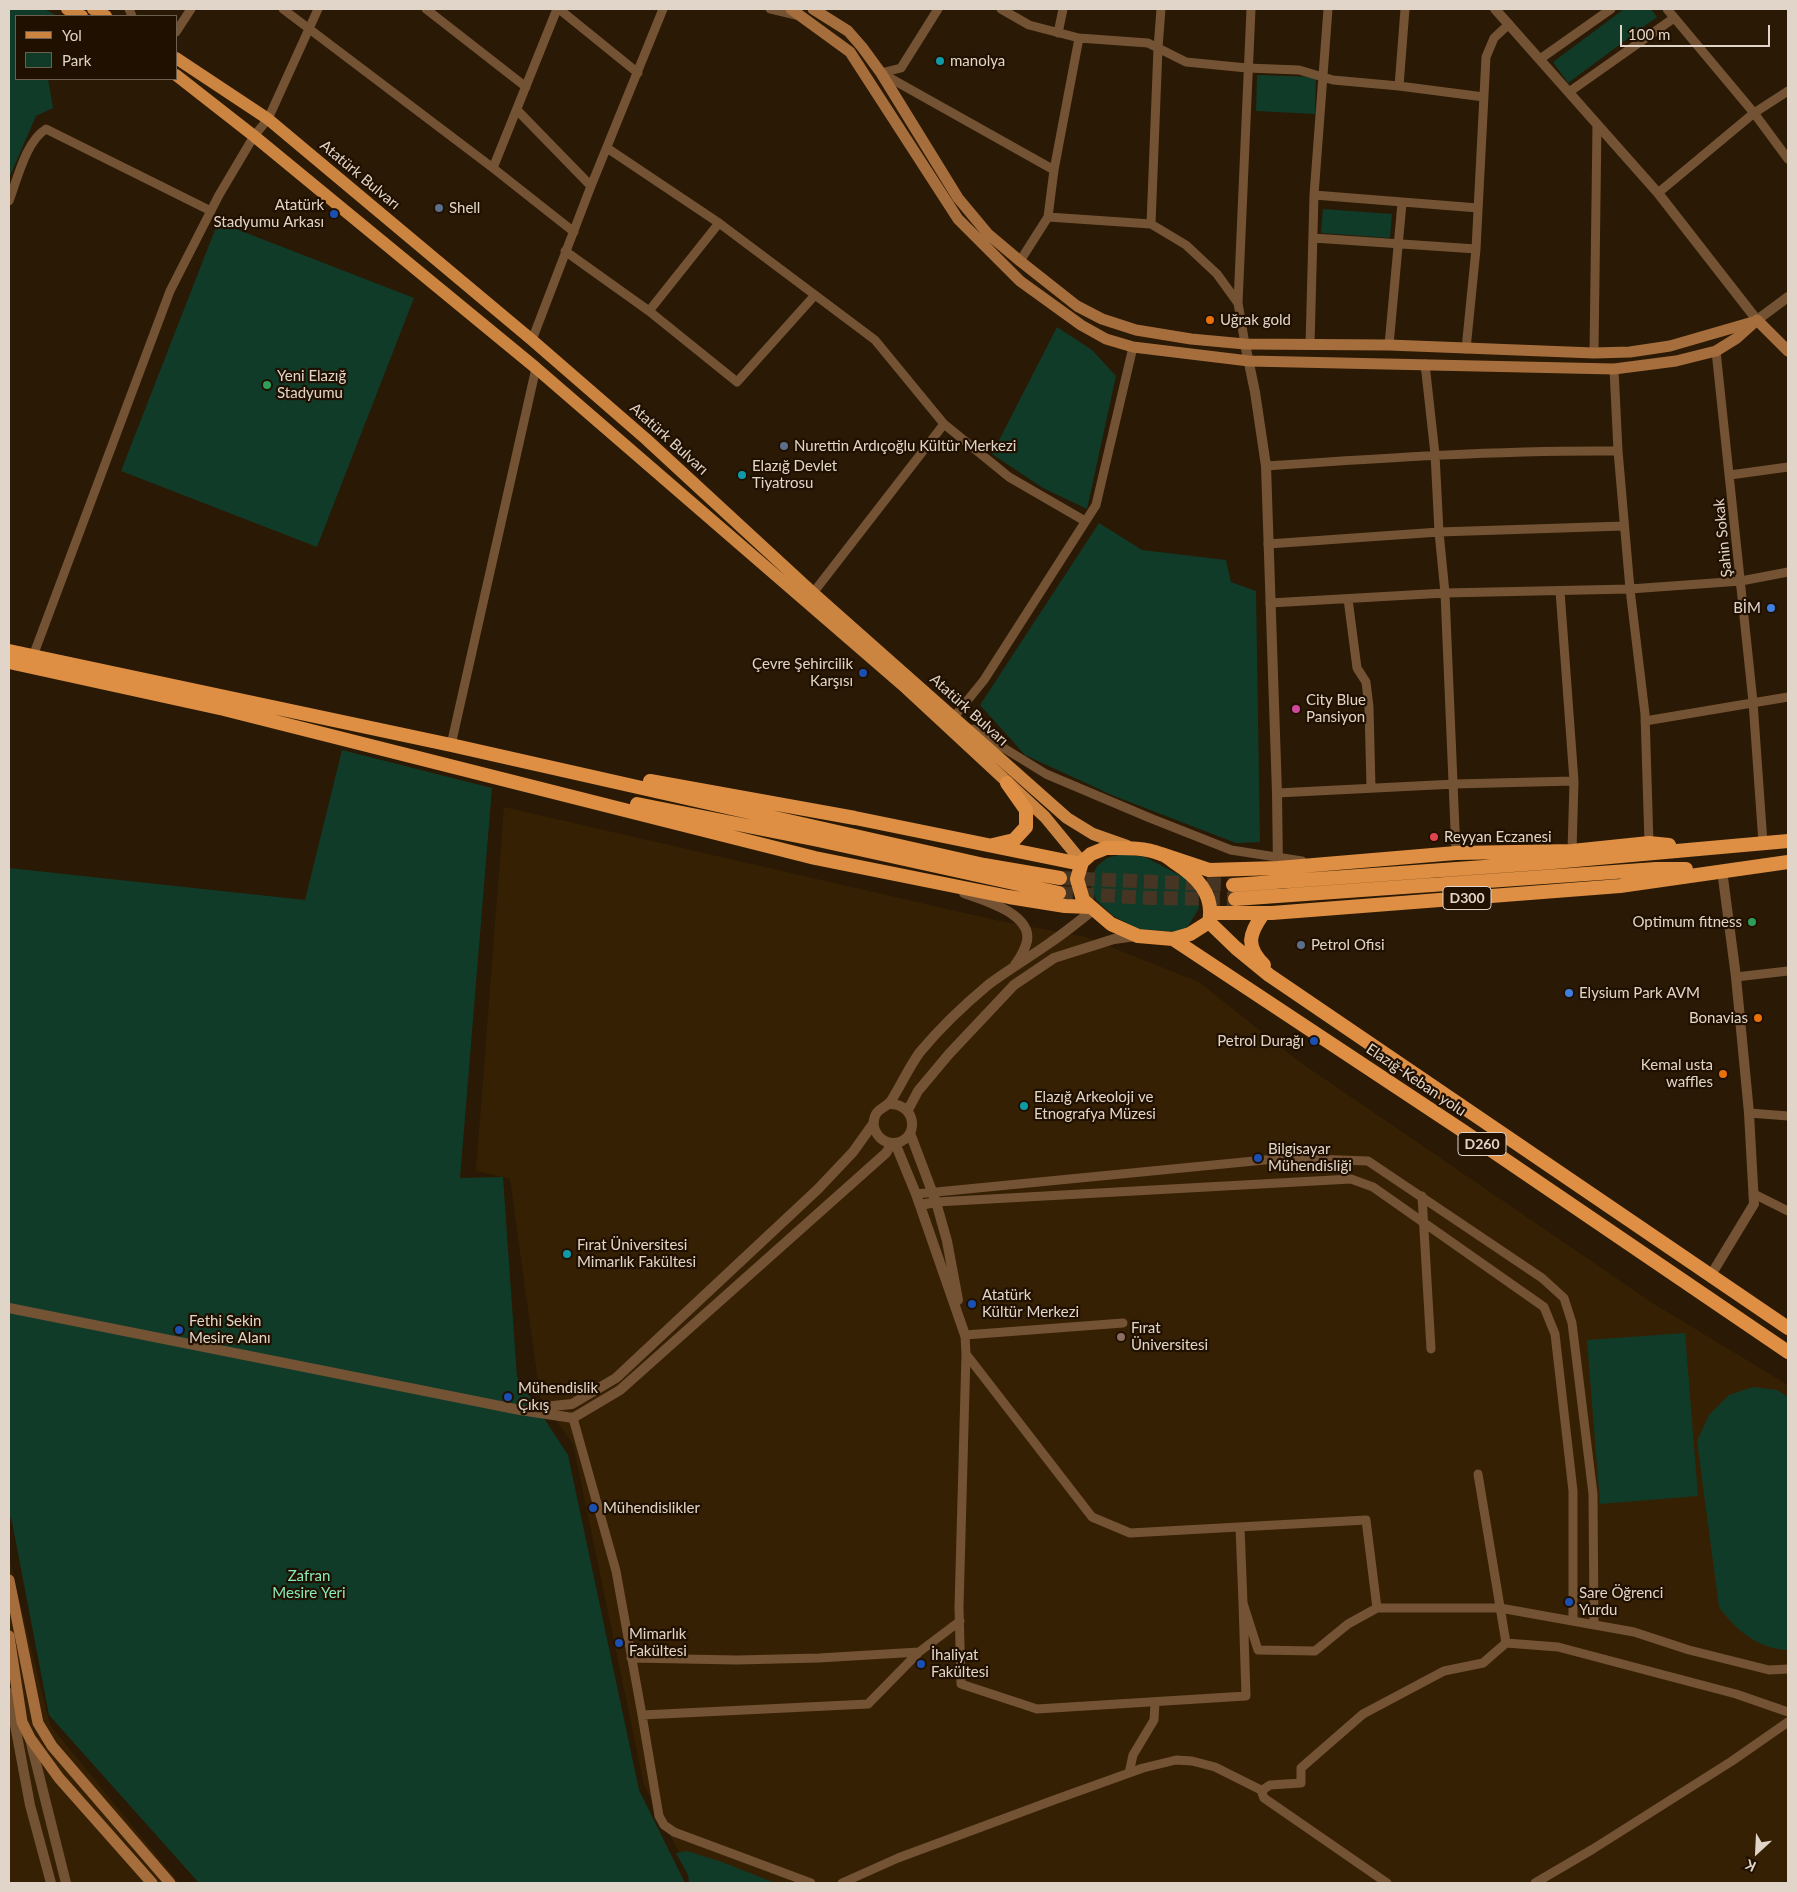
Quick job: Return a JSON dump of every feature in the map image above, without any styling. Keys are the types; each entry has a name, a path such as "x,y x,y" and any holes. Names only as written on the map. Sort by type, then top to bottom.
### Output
{"highway":[{"path":"9,651 451,745 974,863 1060,878"},
{"path":"9,662 224,708 815,858 1065,906 1092,908"},
{"path":"451,745 800,808 1082,863"},
{"path":"453,766 818,840 1059,893"},
{"path":"989,845 1014,840 1026,827 1026,810 1007,783"},
{"path":"1722,870 1656,869 1234,892 1788,841"},
{"path":"1161,854 1185,869 1201,884 1209,900 1210,917 1190,934 1173,939 1138,936 1111,924 1083,900 1077,878 1082,863 1091,854 1106,848 1132,848 1161,854 1209,870 1278,863 1326,864 1456,853 1572,851 1649,843 1710,848"},
{"name":"D300","path":"1210,917 1620,886 1788,862"},
{"name":"D260","path":"1263,914 1251,930 1251,945 1258,959 1282,984"},
{"name":"Elazığ-Keban yolu","path":"1210,917 1236,948 1282,984 1788,1328"},
{"name":"Elazığ-Keban yolu","path":"1173,939 1456,1126 1788,1352"}],"main road":[{"path":"68,9 80,15"},
{"path":"93,9 104,15"},
{"path":"791,9 850,52 958,219 1020,281 1081,325 1106,339 1133,347 1249,361 1614,369 1676,361 1716,351 1737,338 1757,320"},
{"path":"813,9 848,31 856,39 881,73 958,198 988,234 1020,262 1077,306 1102,319 1136,330 1191,340 1245,344 1390,345 1594,353 1630,352 1670,346 1757,320"},
{"name":"Atatürk Bulvarı","path":"178,59 268,119 532,340 646,439 813,592 1067,818 1093,834 1132,848"},
{"name":"Atatürk Bulvarı","path":"178,78 254,136 536,368 906,688 1045,817 1082,863"},
{"path":"1757,320 1788,351"},
{"path":"9,1580 38,1723 58,1753 170,1883"},
{"path":"9,1636 22,1722 30,1738 59,1778 152,1883"}],"street":[{"path":"178,29 191,9"},
{"path":"283,9 493,168 574,232"},
{"path":"33,656 170,291 211,211 254,136 268,119 318,9"},
{"path":"426,9 526,88"},
{"path":"493,168 558,9 638,73"},
{"path":"532,340 565,251 663,9"},
{"path":"770,9 802,17"},
{"path":"881,73 901,68 938,9"},
{"path":"1001,9 1029,25 1079,38 1148,43 1186,62 1247,68 1299,70 1343,82 1399,86 1484,96"},
{"path":"1058,33 1063,9"},
{"path":"1151,224 1161,9"},
{"path":"1133,347 1096,505 984,680 954,717 1046,774 1231,850 1278,863 1266,466 1238,302 1251,9"},
{"path":"1310,345 1314,195 1328,9"},
{"path":"1399,86 1405,9"},
{"path":"1495,9 1658,193 1757,320 1788,298"},
{"path":"1540,59 1611,9"},
{"path":"1667,9 1754,113 1788,159"},
{"path":"1569,92 1674,18"},
{"path":"1466,349 1476,249 1486,57 1488,50 1499,33 1509,24"},
{"path":"1020,262 1048,217 1054,170 1079,38"},
{"path":"881,73 1054,170"},
{"path":"1658,193 1754,113 1788,91"},
{"path":"517,110 591,186"},
{"path":"1594,353 1597,124"},
{"path":"9,202 32,143 39,133 46,129 211,211"},
{"path":"607,148 719,223 875,340 944,424 1009,477 1085,520"},
{"path":"1314,195 1478,208"},
{"path":"1390,345 1402,203"},
{"path":"1048,217 1151,224 1186,245 1217,274 1238,302"},
{"path":"649,312 719,223"},
{"path":"1313,238 1476,249"},
{"path":"565,251 649,312 737,382 815,295"},
{"name":"Şahin Sokak","path":"1716,351 1753,702 1763,843"},
{"path":"1424,364 1435,454 1439,532 1445,592 1456,853"},
{"path":"451,745 536,368"},
{"path":"1614,369 1624,526 1645,721 1649,843"},
{"path":"813,592 944,424"},
{"path":"1266,466 1435,454 1549,450 1618,451"},
{"path":"1730,475 1788,468"},
{"path":"1268,544 1439,532 1624,526"},
{"path":"1270,603 1445,592 1630,589 1741,581 1788,572"},
{"path":"1560,591 1574,781 1572,851"},
{"path":"1348,599 1357,668 1366,682 1369,707 1371,788"},
{"path":"1645,721 1788,697"},
{"path":"1277,794 1454,784 1574,781"},
{"path":"1711,1275 1754,1204 1750,1113 1736,977 1722,870"},
{"path":"933,881 1005,910 1021,920 1027,931 1028,939 1024,951 1013,968"},
{"path":"520,1410 572,1404 616,1378 818,1189 853,1152 873,1124 878,1111 889,1104 919,1054 943,1026 988,985 1053,941 1092,908"},
{"path":"908,1110 918,1090 1014,985 1054,958 1114,938 1138,936"},
{"path":"1736,977 1788,971"},
{"path":"889,1104 901,1106 908,1110 912,1120 910,1132 936,1202 947,1241 965,1335 960,1621 961,1684 1037,1709 1246,1696 1240,1527"},
{"path":"1750,1113 1788,1116"},
{"path":"873,1124 878,1136 883,1140 894,1143 901,1141 910,1132"},
{"path":"894,1143 916,1194 965,1335"},
{"path":"9,1308 520,1410 573,1418 620,1390 879,1160 894,1143"},
{"path":"916,1194 1285,1158 1368,1161 1542,1278 1564,1298 1572,1323 1593,1494 1594,1625"},
{"path":"920,1205 936,1202 1351,1179 1373,1187 1544,1307 1555,1334 1573,1491 1574,1621"},
{"path":"1754,1194 1788,1211"},
{"path":"1422,1196 1431,1349"},
{"path":"965,1335 1123,1323"},
{"path":"966,1354 1092,1517 1130,1533 1366,1520 1377,1608"},
{"path":"573,1418 616,1571 658,1816 664,1825 682,1836 811,1883"},
{"path":"1478,1474 1506,1643"},
{"path":"1243,1603 1258,1650 1315,1651 1348,1624 1377,1608 1500,1608 1634,1632 1689,1650 1770,1670 1788,1669"},
{"path":"642,1715 868,1704 919,1652 960,1621"},
{"path":"1387,1883 1264,1798 1263,1791 1265,1787 1270,1785 1301,1783 1301,1768 1363,1714 1444,1671 1483,1663 1506,1643 1558,1647 1736,1694 1788,1712"},
{"path":"631,1658 756,1660 919,1652"},
{"path":"9,1693 30,1805 51,1883"},
{"path":"1129,1773 1133,1755 1154,1720 1155,1703"},
{"path":"1535,1883 1602,1844 1732,1761 1788,1722"},
{"path":"30,1738 66,1883"},
{"path":"842,1883 898,1858 1142,1768 1176,1760 1192,1761 1215,1767 1263,1791"}],"shaded area":[{"name":"Fırat Üniversitesi","path":"504,807 995,920 1086,937 1199,982 1297,1060 1654,1304 1788,1385 1788,1883 695,1883 644,1785 573,1444 540,1397 510,1179 476,1171"},
{"path":"9,1558 50,1725 179,1883 9,1883"}],"green space":[{"path":"9,9 44,9 56,15 15,15 15,80 48,80 53,108 36,116 9,178"},
{"path":"1624,9 1651,9 1657,17 1568,83 1553,62"},
{"path":"1257,75 1316,77 1315,114 1256,111"},
{"path":"1323,209 1392,214 1390,238 1321,233"},
{"name":"Yeni Elazığ Stadyumu","path":"218,222 414,298 317,547 121,471"},
{"path":"1057,327 1092,350 1116,376 1087,509 1043,488 992,454"},
{"path":"1099,523 1142,550 1226,560 1231,582 1256,591 1260,842 1236,843 1114,796 1025,755 980,705"},
{"name":"Zafran Mesire Yeri","path":"342,750 492,788 460,1178 503,1177 517,1377 568,1455 639,1790 685,1883 199,1883 49,1715 9,1514 9,868 305,900"},
{"path":"1122,854 1145,857 1185,878 1198,893 1199,908 1187,928 1176,932 1138,929 1112,915 1096,900 1091,887 1093,874 1097,866 1107,858"},
{"path":"1685,1333 1698,1496 1600,1504 1587,1340"},
{"path":"1753,1387 1777,1390 1788,1397 1788,1650 1777,1649 1757,1642 1740,1630 1719,1607 1697,1441 1709,1415 1729,1395"},
{"path":"687,1851 722,1862 775,1883 689,1883 688,1875 676,1853"}],"tunnel":[{"path":"1060,878 1233,885"},
{"path":"1059,893 1150,898 1235,899"}],"place":[{"name":"manolya","path":"940,61"},
{"name":"Shell","path":"439,208"},
{"name":"Atatürk Stadyumu Arkası","path":"334,214"},
{"name":"Uğrak gold","path":"1210,320"},
{"name":"Yeni Elazığ Stadyumu","path":"267,385"},
{"name":"Nurettin Ardıçoğlu Kültür Merkezi","path":"784,446"},
{"name":"Elazığ Devlet Tiyatrosu","path":"742,475"},
{"name":"BİM","path":"1771,608"},
{"name":"Çevre Şehircilik Karşısı","path":"863,673"},
{"name":"City Blue Pansiyon","path":"1296,709"},
{"name":"Reyyan Eczanesi","path":"1434,837"},
{"name":"Optimum fitness","path":"1752,922"},
{"name":"Petrol Ofisi","path":"1301,945"},
{"name":"Elysium Park AVM","path":"1569,993"},
{"name":"Bonavias","path":"1758,1018"},
{"name":"Petrol Durağı","path":"1314,1041"},
{"name":"Kemal usta waffles","path":"1723,1074"},
{"name":"Elazığ Arkeoloji ve Etnografya Müzesi","path":"1024,1106"},
{"name":"Bilgisayar Mühendisliği","path":"1258,1158"},
{"name":"Fırat Üniversitesi Mimarlık Fakültesi","path":"567,1254"},
{"name":"Atatürk Kültür Merkezi","path":"972,1304"},
{"name":"Fethi Sekin Mesire Alanı","path":"179,1330"},
{"name":"Fırat Üniversitesi","path":"1121,1337"},
{"name":"Mühendislik Çıkış","path":"508,1397"},
{"name":"Mühendislikler","path":"593,1508"},
{"name":"Sare Öğrenci Yurdu","path":"1569,1602"},
{"name":"Mimarlık Fakültesi","path":"619,1643"},
{"name":"İhaliyat Fakültesi","path":"921,1664"}]}
